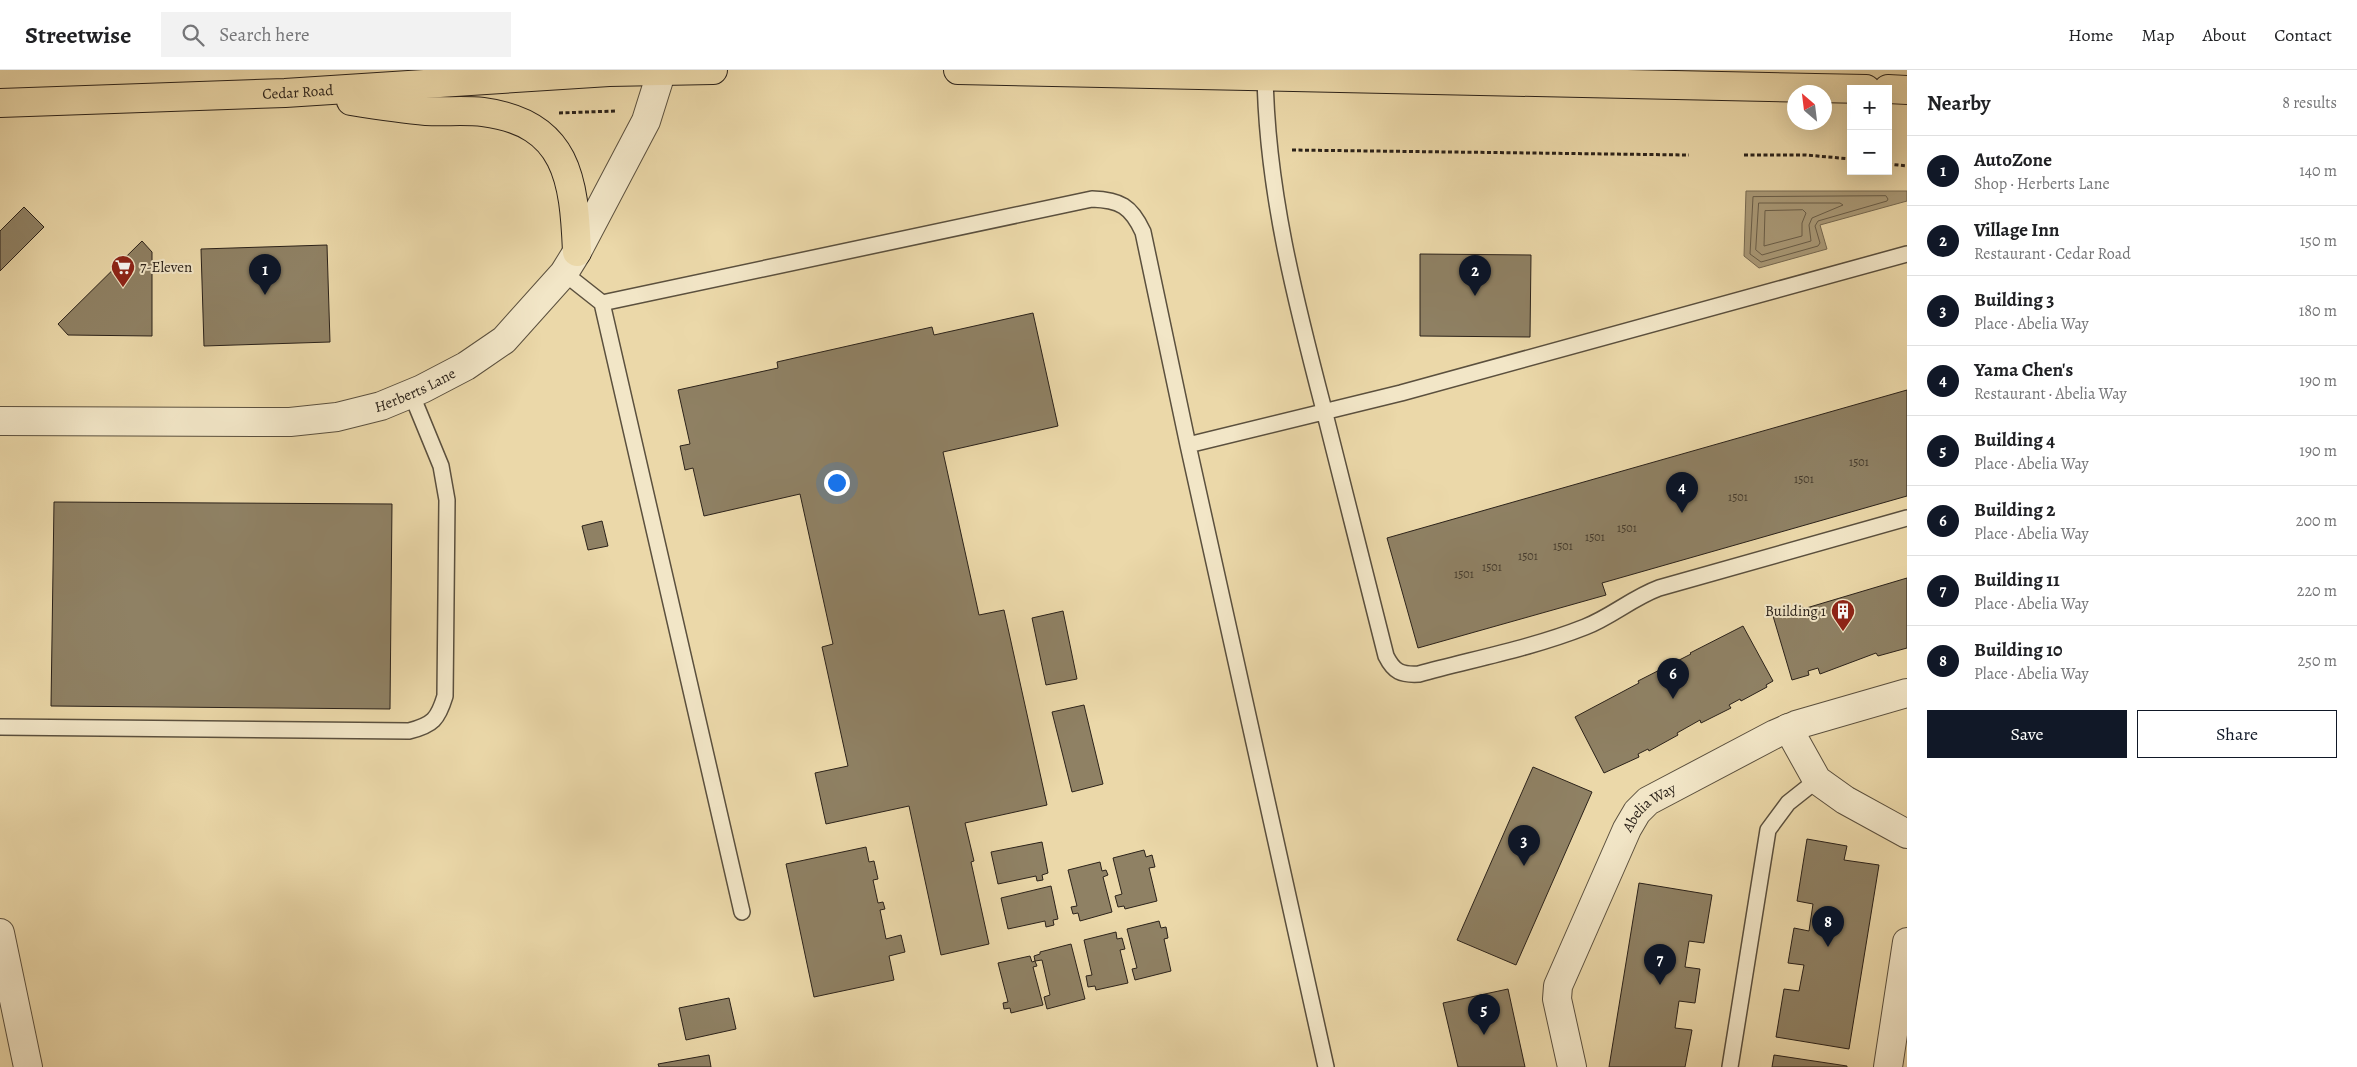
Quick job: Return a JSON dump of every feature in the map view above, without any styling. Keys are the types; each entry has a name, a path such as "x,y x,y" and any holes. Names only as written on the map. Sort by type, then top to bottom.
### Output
{"main road":[{"name":"Cedar Road","path":"0,103 285,93 609,72 713,70"},
{"path":"958,70 1265,73 1847,88"},
{"path":"1892,89 1907,90"},
{"path":"285,93 427,111 482,112 526,122 545,136 564,166 575,204 570,262"}],"street":[{"name":"Herberts Lane","path":"0,421 290,422 337,417 381,406 466,366 504,340 570,262 646,121 662,71"},
{"name":"Abelia Way","path":"1572,1067 1557,999 1558,986 1636,812 1648,801 1788,728 1907,693"},
{"path":"1788,728 1817,780 1846,800 1907,834"},
{"path":"0,933 3,962 28,1067"},
{"path":"1888,1067 1907,942"}],"lane":[{"path":"1265,73 1269,150 1284,241 1304,335 1386,656 1392,668 1404,675 1419,674 1558,636 1604,619 1646,593 1659,588 1907,518"},
{"path":"602,303 1092,199 1110,200 1125,206 1136,217 1143,232 1188,445 1326,1067"},
{"path":"1188,445 1410,390 1907,254"},
{"path":"570,262 602,303 742,912"},
{"path":"0,727 409,731 427,726 440,713 445,696 447,500 441,466 411,393"},
{"path":"1730,1067 1768,830 1788,802 1817,780"}],"path":[{"path":"553,113 615,111"},
{"path":"1269,150 1689,155"},
{"path":"1744,155 1806,155 1847,158"},
{"path":"1892,164 1907,166"}],"water":[{"path":"1746,191 1907,191 1907,201 1820,225 1827,249 1759,268 1744,256"}],"building":[{"path":"24,207 44,227 0,271 0,231"},
{"name":"7-Eleven","path":"142,241 152,252 152,336 68,335 58,324"},
{"path":"327,245 330,342 204,346 201,249"},
{"path":"1420,254 1531,255 1530,337 1420,336"},
{"path":"1033,313 1058,426 943,452 979,615 1004,610 1047,805 965,823 974,861 971,862 989,944 941,955 909,806 826,824 815,773 848,766 822,647 833,644 800,494 704,516 693,468 685,470 680,446 690,444 678,390 778,368 777,362 932,327 934,335"},
{"path":"1907,390 1907,496 1602,583 1606,595 1418,648 1387,538"},
{"path":"54,502 392,504 390,709 51,706"},
{"path":"602,521 608,546 588,550 582,526"},
{"name":"Building 1","path":"1907,578 1907,648 1878,656 1876,653 1820,674 1818,668 1808,671 1809,675 1792,680 1773,616"},
{"path":"1063,611 1077,679 1046,685 1032,618"},
{"path":"1743,626 1773,681 1766,685 1767,687 1741,701 1740,699 1729,705 1731,708 1701,723 1700,720 1649,751 1648,749 1638,754 1639,757 1604,773 1575,717 1639,683 1638,681"},
{"path":"1084,705 1103,784 1072,792 1052,712"},
{"path":"1533,767 1592,792 1516,965 1457,940"},
{"path":"1807,839 1847,846 1844,860 1879,865 1849,1049 1776,1037 1784,989 1799,991 1804,965 1788,963 1794,928 1809,931 1813,904 1797,901"},
{"path":"1042,842 1048,873 1042,875 1043,880 1037,881 1036,876 998,884 991,852"},
{"path":"866,847 869,862 874,861 878,879 873,880 878,903 883,902 885,909 880,910 886,939 901,935 905,952 889,956 894,980 814,997 786,864"},
{"path":"1144,850 1146,857 1152,855 1155,867 1149,868 1157,901 1125,909 1124,906 1118,907 1115,896 1122,894 1113,858"},
{"path":"1100,862 1102,871 1106,870 1108,875 1103,877 1112,912 1080,921 1078,913 1073,914 1071,907 1077,906 1068,870"},
{"path":"1639,883 1712,895 1704,943 1689,941 1685,967 1700,969 1695,1003 1679,1001 1675,1028 1692,1030 1685,1067 1609,1067"},
{"path":"1051,886 1058,919 1053,920 1054,925 1046,927 1045,921 1008,929 1001,898"},
{"path":"1159,921 1161,928 1166,927 1168,938 1164,939 1171,971 1135,980 1132,969 1137,968 1127,929"},
{"path":"1116,932 1117,939 1122,938 1125,949 1120,950 1128,983 1096,990 1095,986 1088,987 1086,976 1092,975 1084,940"},
{"path":"1071,944 1085,999 1047,1009 1044,997 1050,995 1042,960 1035,961 1034,956 1040,954 1040,952"},
{"path":"1030,956 1032,962 1035,961 1037,966 1033,967 1043,1005 1011,1013 1010,1008 1004,1009 1003,1003 1008,1002 998,963"},
{"path":"1508,989 1525,1067 1458,1067 1443,1003"},
{"path":"729,998 736,1029 686,1040 679,1008"},
{"path":"709,1055 711,1067 659,1067 658,1064"},
{"path":"1774,1055 1847,1066 1847,1067 1772,1067"}],"place":[{"name":"7-Eleven","path":"123,288"},
{"name":"AutoZone","path":"265,295"},
{"name":"Village Inn","path":"1475,296"},
{"name":"Yama Chen's","path":"1682,513"},
{"name":"Building 1","path":"1843,632"},
{"name":"Building 2","path":"1673,699"},
{"name":"Building 3","path":"1524,866"},
{"name":"Building 10","path":"1828,947"},
{"name":"Building 11","path":"1660,985"},
{"name":"Building 4","path":"1484,1035"}]}
